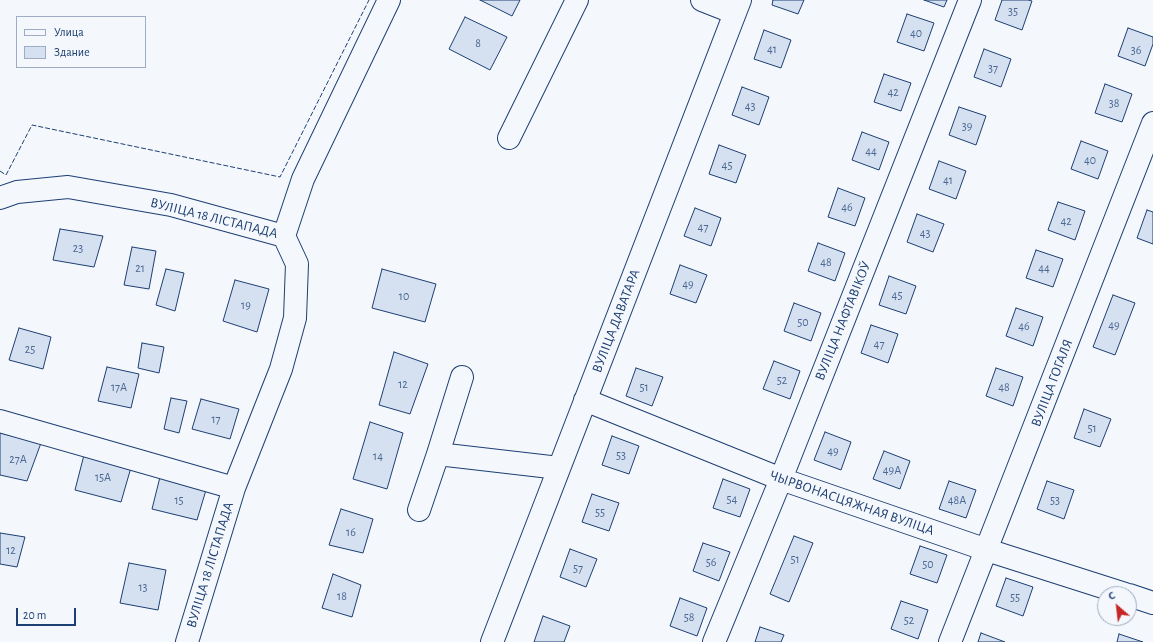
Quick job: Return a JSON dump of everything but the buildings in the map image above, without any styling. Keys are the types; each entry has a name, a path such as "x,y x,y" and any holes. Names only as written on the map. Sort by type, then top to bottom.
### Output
{"street":[{"path":"284,236 303,180 389,0"},
{"path":"509,138 577,0"},
{"path":"702,0 738,6"},
{"name":"ВУЛІЦА НАФТАВІКОЎ","path":"714,642 781,479 970,0"},
{"name":"ВУЛІЦА ДАВАТАРА","path":"492,642 558,468 738,6"},
{"name":"ВУЛІЦА ГОГАЛЯ","path":"950,642 1153,123"},
{"name":"ВУЛІЦА 18 ЛІСТАПАДА","path":"0,198 17,192 68,186 171,205 284,236 297,264 295,318 281,369 234,488 187,642"},
{"path":"419,510 462,377"},
{"name":"ЧЫРВОНАСЦЯЖНАЯ ВУЛІЦА","path":"585,400 781,479 987,550 1100,586"},
{"name":"ВУЛІЦА 18 ЛІСТАПАДА","path":"0,421 234,488"},
{"path":"438,454 558,468"},
{"path":"1137,598 1153,603"}],"fence":[{"path":"0,171 6,175 32,125 280,177 369,0"}]}
